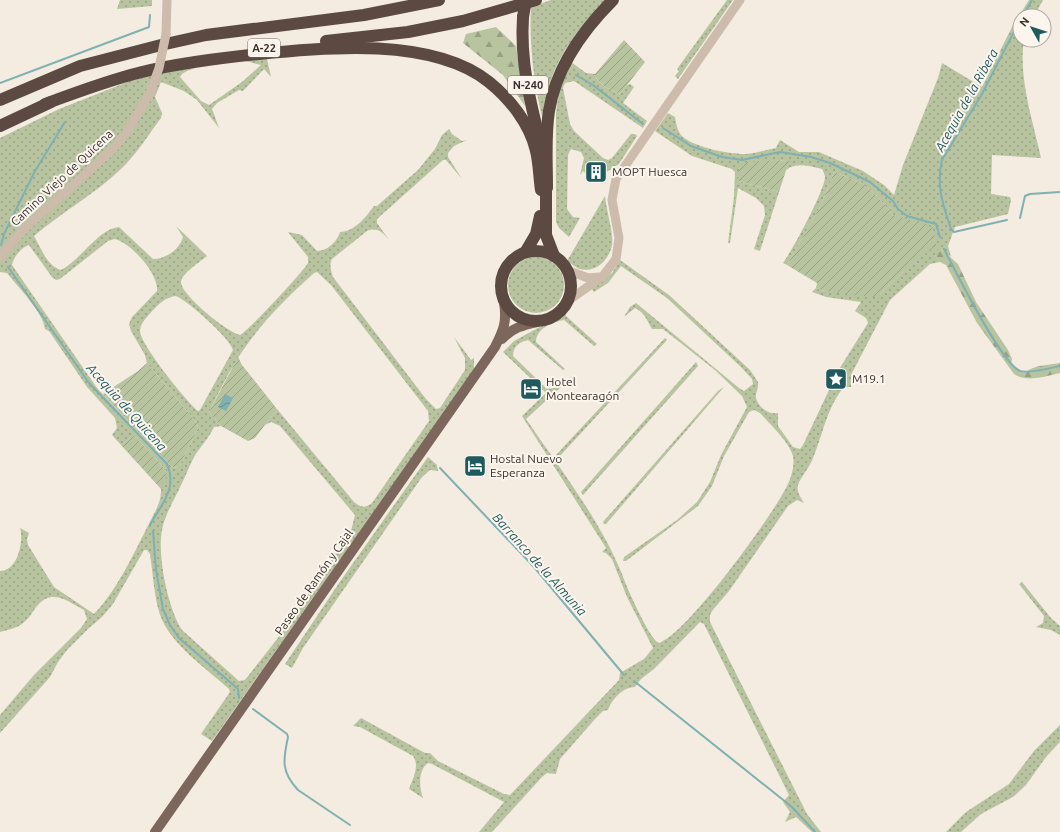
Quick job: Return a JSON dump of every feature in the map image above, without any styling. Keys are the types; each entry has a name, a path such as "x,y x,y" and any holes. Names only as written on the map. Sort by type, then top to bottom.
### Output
{"highway":[{"name":"A-22","path":"0,100 80,66 168,43 206,35 364,15 439,0"},
{"name":"N-240","path":"526,0 523,17 522,46 543,151 544,189 541,234"},
{"name":"A-22","path":"0,126 45,104 138,71 183,61 281,45 408,32 463,21 536,0"},
{"path":"544,189 548,126 552,98 557,79 576,45 613,0"},
{"path":"45,104 143,72 228,57 328,48 360,48 434,56 472,71 488,81 513,106 530,134 536,151 544,189"},
{"path":"541,234 554,256 568,270 571,280 569,300 564,308 547,320 537,322 518,317 509,309 504,302 501,289 502,276 512,260 526,251 541,234"},
{"path":"526,251 537,251 554,256"}],"main road":[{"path":"495,347 504,328 506,318 504,302"},
{"path":"495,347 508,332 519,326 537,322"},
{"name":"Paseo de Ramón y Cajal","path":"155,832 495,347"}],"street":[{"name":"Camino Viejo de Quicena","path":"0,258 24,229 112,150 126,133 150,94 160,68 166,34 167,0"},
{"path":"569,300 603,276 616,259 619,245 612,200 614,185 619,172 740,0"},
{"path":"568,270 588,278 598,278 603,276"}],"green space":[{"path":"120,0 152,0 152,6 117,9"},
{"path":"551,0 607,0 582,27 563,54 555,69 545,102 543,121 533,64 531,7"},
{"path":"727,0 733,0 678,79 675,76 679,71 677,69"},
{"path":"1029,0 1043,0 1038,8 1024,8"},
{"path":"496,27 516,46 525,106 503,75 463,43 466,34"},
{"path":"1012,27 1012,48 1023,48 1023,69 1027,99 1041,158 992,155 991,194 1010,197 1011,200 1008,214 955,227 948,246 951,257 941,249 935,255 940,262 930,264 890,300 851,375 851,387 844,387 833,403 812,461 799,482 798,492 804,503 797,500 788,506 729,591 710,615 710,622 807,814 821,832 812,832 796,817 785,822 790,812 783,802 789,795 704,624 700,622 654,669 641,679 635,687 626,689 618,694 608,710 603,711 595,719 560,759 556,774 547,773 542,777 492,832 479,832 504,802 432,764 428,763 422,770 420,784 423,798 409,789 416,768 413,756 360,727 353,726 361,718 425,753 430,753 438,761 504,794 510,795 619,680 620,673 644,659 653,648 627,597 612,559 606,553 602,552 606,548 522,416 546,393 503,352 514,341 558,317 566,310 566,316 597,344 594,346 564,320 550,324 542,330 537,337 536,342 565,369 563,370 528,340 517,345 513,356 547,389 561,387 526,419 565,475 602,533 613,553 644,623 655,640 659,643 672,635 689,619 748,546 779,501 787,486 792,472 793,456 784,439 760,413 754,410 749,412 724,456 712,486 698,506 626,561 623,561 624,557 677,520 697,502 710,482 721,455 747,407 742,396 715,370 663,329 652,329 641,312 635,308 624,317 630,307 636,303 739,388 744,391 753,384 752,379 741,367 667,298 621,266 608,283 594,292 592,289 612,273 620,260 669,295 750,370 758,382 756,396 757,402 768,412 778,413 778,426 793,447 800,449 838,371 868,323 866,318 855,311 861,302 826,297 812,292 816,288 824,291 880,294 904,271 914,222 893,215 877,196 862,183 834,172 821,205 787,265 783,263 814,207 824,184 825,177 822,169 808,166 799,165 786,170 788,161 770,160 755,165 738,181 779,192 760,251 754,249 765,215 764,206 756,198 738,188 730,243 728,243 734,197 735,172 732,169 692,156 655,131 668,113 675,117 681,135 696,144 722,152 746,154 776,148 780,140 799,152 819,152 863,171 884,185 894,195 903,165 938,78 942,63 982,87"},
{"path":"624,40 645,62 620,94 605,87 595,77 595,74"},
{"path":"225,56 267,59 271,77 264,69 243,91 239,90 217,103 212,109 219,128 197,100 184,91 161,82 155,97 162,113 161,118 132,157 121,169 100,187 34,236 48,261 56,268 61,270 76,259 104,233 119,227 153,259 158,259 172,252 179,246 183,237 176,226 207,256 184,275 181,282 183,288 196,304 225,327 240,335 275,301 308,263 308,257 288,232 302,235 317,251 328,248 339,236 340,232 355,227 374,206 377,206 418,170 435,149 442,135 449,129 452,134 462,141 467,140 454,146 448,153 448,157 462,179 446,160 443,160 377,219 377,223 389,240 380,231 367,231 332,259 330,266 333,277 426,399 436,409 440,408 465,370 465,358 454,337 471,360 474,358 474,370 212,741 201,734 230,692 229,689 190,655 172,636 165,626 158,608 150,554 147,550 144,550 113,604 102,617 67,650 58,662 50,677 0,733 0,715 34,675 81,628 87,619 84,610 66,600 54,597 48,598 37,606 21,625 0,632 0,571 6,570 15,561 20,547 20,528 29,533 27,539 28,545 54,587 94,614 112,592 136,550 157,507 166,473 165,469 134,435 121,445 112,435 117,428 115,418 87,387 49,331 45,329 40,315 29,300 7,273 0,272 0,138 59,109 130,81","holes":["246,61 261,65 242,82 209,105 201,101 180,77 189,70 212,64","115,239 129,246 143,260 154,276 157,291 132,317 129,324 131,331 145,355 147,363 197,423 198,428 180,465 176,468 171,466 154,449 97,388 12,265 14,258 18,253 29,245 52,277 56,280 60,279 108,241","317,272 331,285 428,411 429,421 372,503 365,507 354,502 277,409 265,425 271,422 280,426 355,515 351,531 281,634 245,680 239,681 182,630 177,621 168,596 162,567 161,541 163,524 194,457 214,427 221,426 209,412 234,364 263,324 283,302 314,273","176,296 199,312 225,337 233,350 200,410 198,411 174,385 147,348 140,331 143,322 153,310 169,298"]},
{"path":"571,62 586,73 595,74 595,77 605,87 620,94 627,85 630,84 634,87 623,103 647,121 643,128 574,81 565,83 563,88 570,124 574,131 603,158 608,160 612,158 631,134 635,134 637,136 619,164 602,175 596,170 598,167 591,161 588,165 595,170 590,177 583,171 580,175 584,158 581,152 571,149 568,155 567,209 573,217 580,218 569,237 559,228 556,222 556,113 559,90"},
{"path":"774,160 789,161 779,192 738,181 739,163"},
{"path":"834,172 862,183 877,196 893,215 925,224 933,228 936,245 904,271 880,294 874,297 824,291 816,288 817,283 787,265 821,205"},
{"path":"605,196 612,235 612,245 610,251 605,260 596,267 586,270 577,268 567,261"},
{"path":"941,249 958,264 976,302 1008,350 1012,359 1011,364 1020,372 1025,373 1032,368 1060,363 1060,373 1031,378 1019,377 1014,374 977,323 946,265 940,262 935,255 936,250"},
{"path":"536,257 547,259 556,265 562,274 564,285 562,296 556,305 547,311 536,313 525,311 516,305 510,296 508,285 510,274 516,265 525,259"},
{"path":"665,338 667,340 558,458 556,455"},
{"path":"238,357 242,365 277,409 255,438 248,441 221,426 209,412"},
{"path":"696,362 698,366 583,495 581,492"},
{"path":"147,363 197,423 198,428 180,465 176,468 171,466 154,449 103,394 138,371"},
{"path":"724,387 606,524 604,524 603,522 718,391"},
{"path":"134,435 165,469 166,480 161,489 121,445"},
{"path":"428,457 437,465 438,471 430,470 422,477 303,648 292,668 285,664 339,583"},
{"path":"1022,582 1051,618 1060,626 1060,635 1051,630 1036,627 1043,623 1044,616 1019,584"},
{"path":"1060,725 1060,742 1046,757 1026,785 1013,797 981,814 961,832 946,832 966,812 1009,784 1034,751"}],"water":[{"path":"225,394 233,398 226,411 218,407"}],"waterway":[{"name":"Acequia de la Ribera","path":"1028,8 1032,0"},
{"path":"0,83 149,27 150,15"},
{"name":"Acequia de la Ribera","path":"1007,220 954,232 951,229 941,195 940,169 942,160 982,94 1012,36"},
{"path":"576,75 593,85 643,124"},
{"name":"Acequia de Quicena","path":"1,245 4,234 35,171 65,122"},
{"path":"663,128 691,146 722,157 742,160 780,152 811,157 830,163 870,182 893,201 898,209 907,216 936,224 940,237"},
{"name":"Acequia de la Ribera","path":"1020,218 1025,196 1030,194 1060,192"},
{"path":"944,249 979,315 1002,352 1012,364 1020,371 1024,372 1060,366"},
{"name":"Acequia de Quicena","path":"8,267 89,383 167,464 171,481 169,489 167,496 150,525"},
{"name":"Barranco de la Almunia","path":"440,468 534,567 624,675"},
{"name":"Acequia de Quicena","path":"153,531 156,570 163,609 170,625 179,638 238,689 239,698"},
{"name":"Barranco de la Almunia","path":"634,681 792,807 815,832"},
{"name":"Acequia de Quicena","path":"253,709 287,734 288,737 284,759 286,771 292,783 298,790 350,825"}],"place":[{"name":"MOPT Huesca","path":"596,172"},
{"name":"M19.1","path":"836,379"},
{"name":"Hotel Montearagón","path":"531,389"},
{"name":"Hostal Nuevo Esperanza","path":"475,466"}]}
